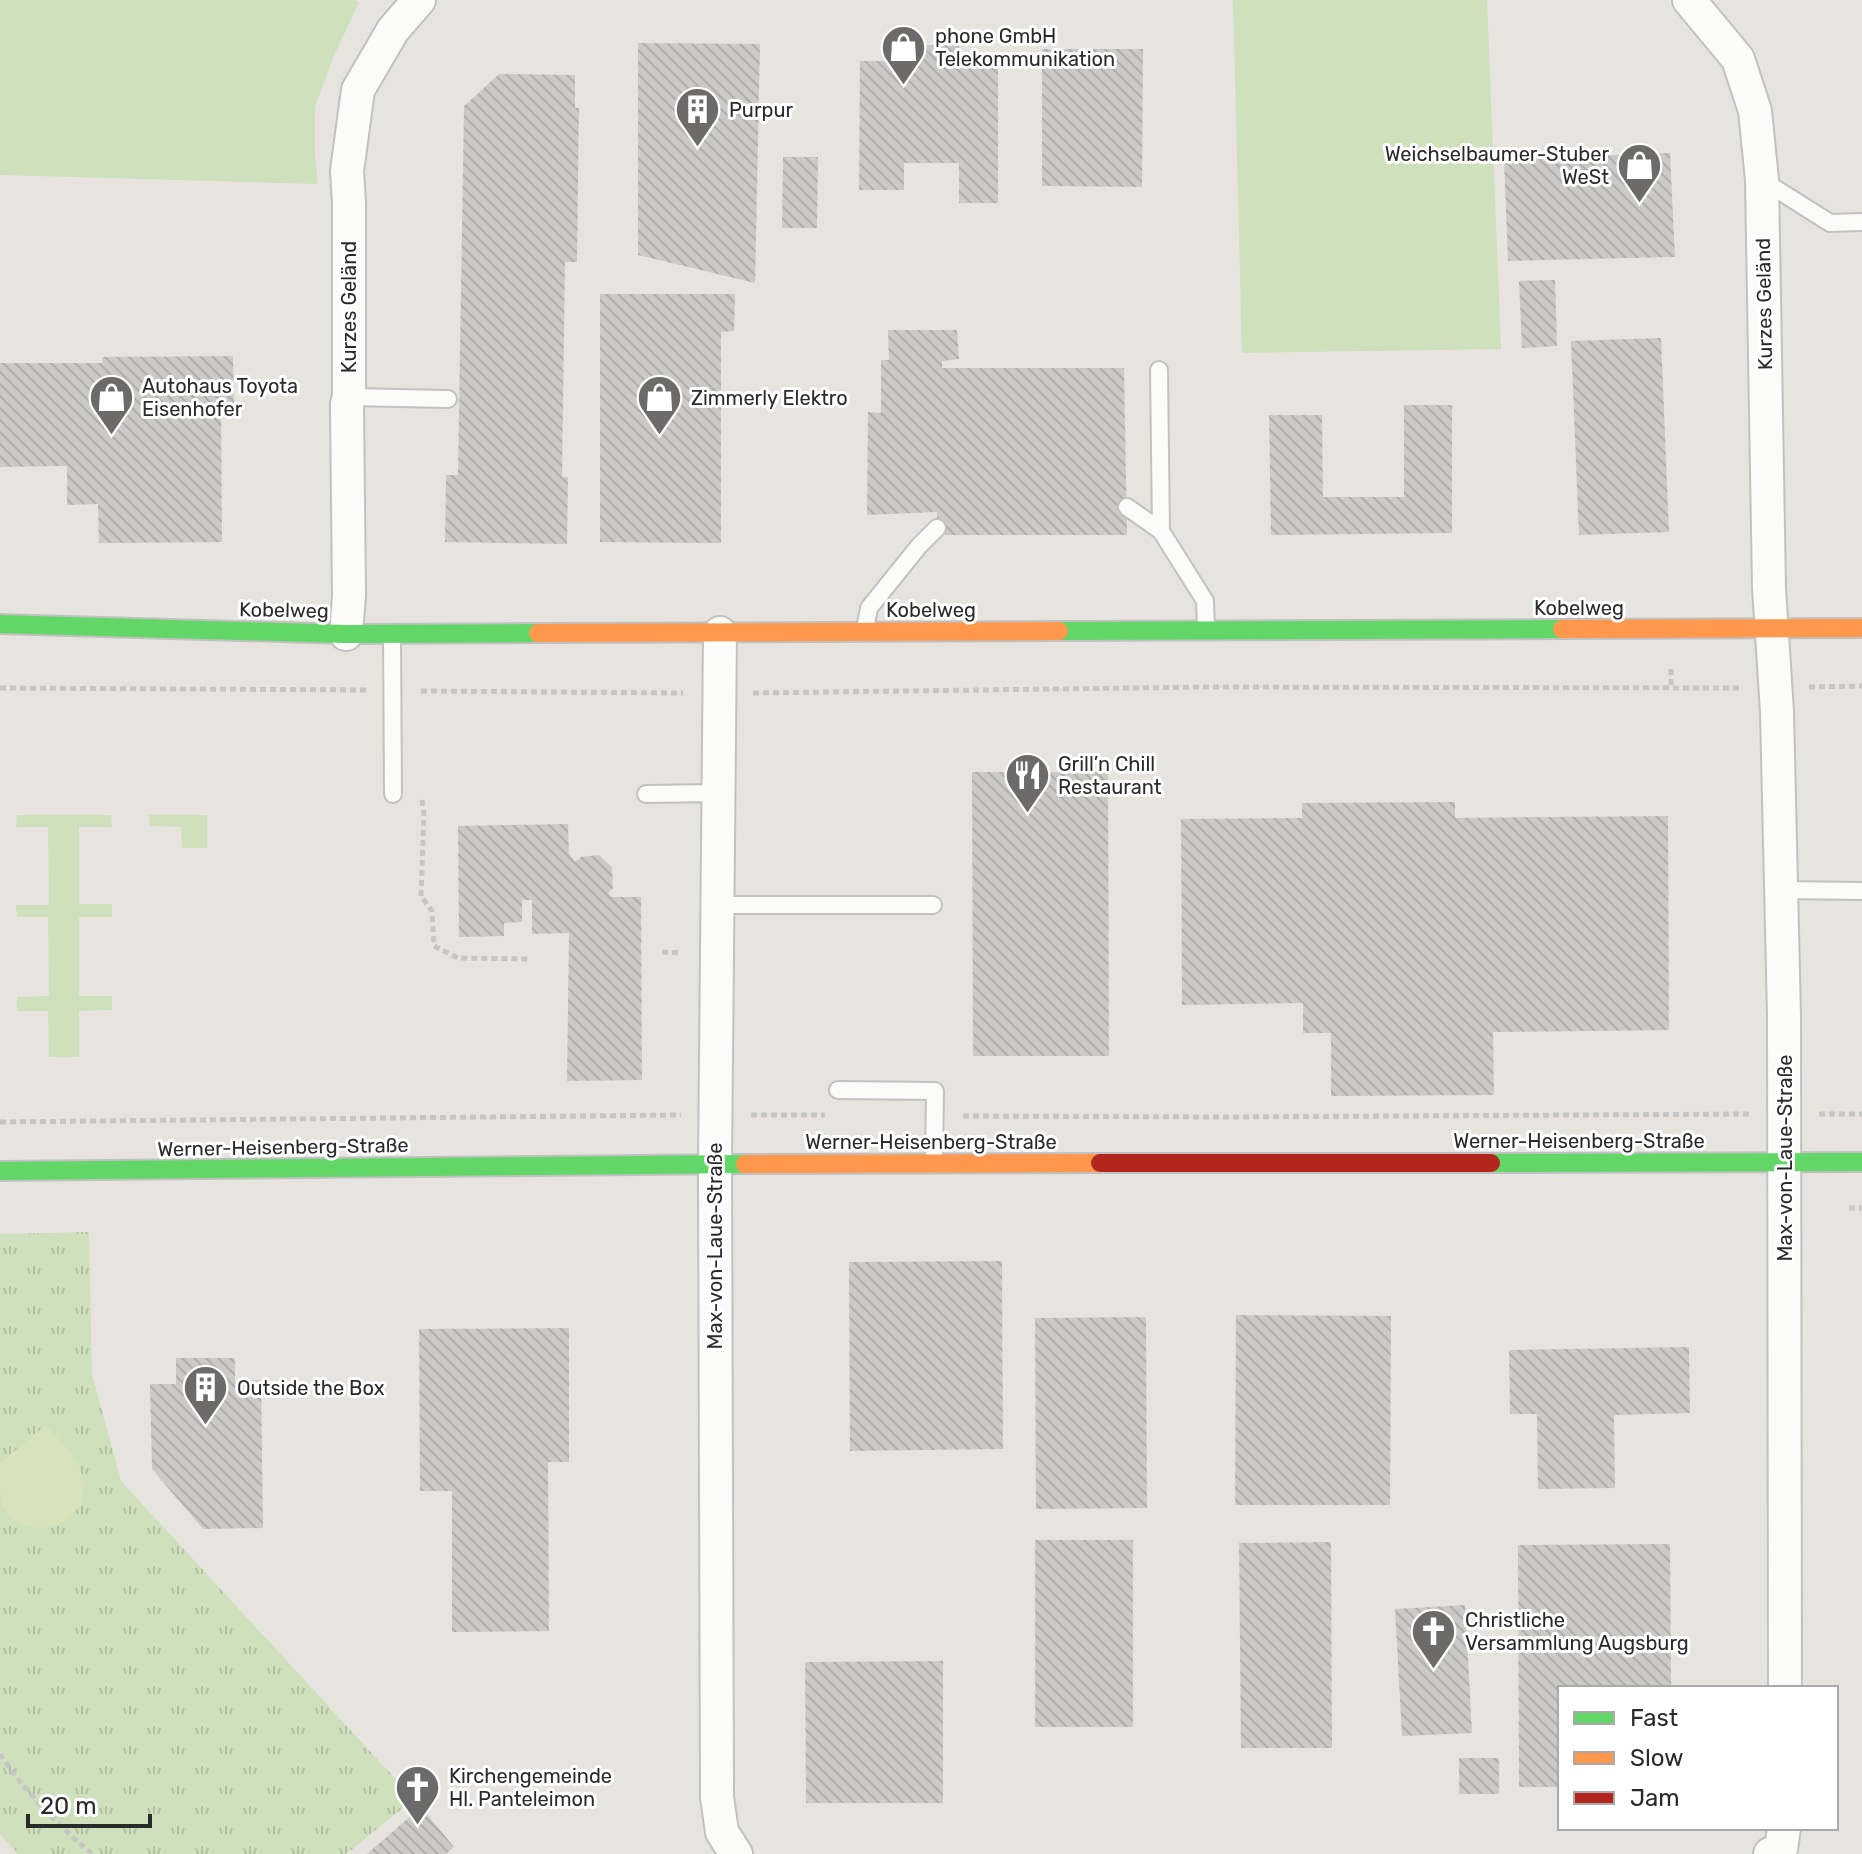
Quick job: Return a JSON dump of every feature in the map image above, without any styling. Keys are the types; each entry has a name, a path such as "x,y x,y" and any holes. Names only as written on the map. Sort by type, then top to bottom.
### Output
{"main road":[{"name":"Kobelweg","path":"0,624 346,634 1862,628"},
{"name":"Werner-Heisenberg-Straße","path":"0,1171 715,1164 1862,1162"}],"street":[{"name":"Kurzes Geländ","path":"346,634 349,596 347,171 358,90 393,30 419,0"},
{"name":"Kurzes Geländ","path":"1689,0 1738,59 1755,111 1762,180 1770,629"},
{"name":"Max-von-Laue-Straße","path":"1770,629 1776,688 1782,890 1785,1686"},
{"name":"Max-von-Laue-Straße","path":"720,633 715,1164 717,1797 722,1832 736,1854"},
{"path":"1770,1854 1781,1849 1784,1830"}],"lane":[{"path":"1762,180 1830,223 1862,222"},
{"path":"1159,370 1161,531"},
{"path":"349,397 448,399"},
{"path":"1127,507 1161,531 1205,601 1207,630"},
{"path":"865,632 869,608 937,528"},
{"path":"392,633 393,794"},
{"path":"646,794 718,793"},
{"path":"1782,890 1862,891"},
{"path":"717,905 933,905"},
{"path":"838,1090 935,1091 934,1164"}],"path":[{"path":"0,688 719,693 1207,687 1862,686"},
{"path":"421,794 424,813 421,896 432,911 434,946 458,958 529,959"},
{"path":"0,1754 34,1796 92,1854"}],"green space":[{"path":"0,0 359,2 315,107 318,184 0,175"},
{"path":"1233,0 1487,0 1501,349 1242,353"},
{"path":"17,815 111,815 112,827 79,827 79,904 112,904 112,917 79,917 79,996 112,996 112,1010 79,1011 79,1057 49,1057 48,1011 17,1011 17,997 49,996 48,917 17,917 16,905 49,905 48,827 16,827"},
{"path":"149,815 207,815 207,848 182,848 181,827 150,826"},
{"path":"89,1232 92,1374 121,1481 414,1799 346,1854 18,1854 0,1834 0,1234"},
{"path":"46,1425 80,1468 83,1492 78,1506 69,1517 56,1525 41,1528 26,1526 13,1519 2,1506 0,1463"}],"building":[{"name":"Purpur","path":"638,43 760,44 755,283 638,255"},
{"path":"899,45 959,45 959,62 998,62 998,203 959,203 959,163 904,163 904,190 859,190 860,61 899,61"},
{"path":"1042,49 1143,49 1142,187 1042,186"},
{"path":"499,74 575,75 575,108 579,108 577,262 565,262 562,477 568,477 567,544 445,542 446,475 458,475 464,106"},
{"path":"1670,153 1675,257 1508,261 1504,159"},
{"path":"783,157 818,157 817,228 782,228"},
{"path":"1555,280 1557,346 1522,348 1519,281"},
{"name":"Zimmerly Elektro","path":"600,294 735,294 734,331 721,332 721,543 600,542"},
{"path":"888,330 957,330 959,359 942,361 942,368 1124,368 1127,535 937,535 937,512 867,515 868,412 881,413 881,360 889,360"},
{"path":"1661,338 1669,532 1579,535 1571,341"},
{"name":"Autohaus Toyota Eisenhofer","path":"233,356 234,408 221,408 222,542 99,543 98,504 67,505 67,466 0,467 0,363 103,363 102,357"},
{"path":"1404,405 1452,405 1452,533 1271,535 1269,415 1322,415 1323,497 1404,497"},
{"path":"972,772 1108,772 1109,1056 973,1056"},
{"path":"1455,802 1455,818 1668,816 1669,1030 1493,1032 1494,1095 1331,1096 1331,1033 1303,1033 1303,1003 1182,1005 1181,819 1302,818 1302,803"},
{"path":"568,824 569,854 575,862 581,857 599,855 612,867 613,888 608,893 612,897 641,897 642,1080 567,1081 569,933 532,934 532,900 522,900 522,922 504,923 504,936 459,937 458,826"},
{"path":"1002,1261 1003,1449 850,1451 849,1262"},
{"path":"1236,1315 1391,1316 1390,1505 1235,1505"},
{"path":"1146,1317 1147,1508 1036,1509 1035,1318"},
{"path":"569,1328 569,1462 548,1462 549,1631 452,1632 452,1491 420,1491 419,1329"},
{"path":"1689,1347 1690,1413 1614,1415 1615,1488 1538,1489 1537,1414 1510,1414 1509,1350"},
{"name":"Outside the Box","path":"176,1358 235,1358 235,1381 261,1380 263,1528 203,1529 152,1469 150,1384 176,1384"},
{"path":"1035,1540 1133,1540 1133,1727 1035,1727"},
{"path":"1331,1542 1332,1748 1241,1748 1239,1543"},
{"path":"1670,1544 1671,1686 1558,1686 1558,1787 1519,1787 1518,1545"},
{"name":"Christliche Versammlung Augsburg","path":"1465,1605 1472,1733 1402,1736 1395,1609"},
{"path":"943,1661 943,1803 806,1803 805,1662"},
{"path":"1459,1758 1499,1758 1499,1794 1459,1794"},
{"name":"Kirchengemeinde Hl. Panteleimon","path":"421,1807 454,1847 446,1854 367,1854"}],"traffic: fast":[{"path":"0,624 346,634 538,633"},
{"path":"1059,631 1562,629"},
{"path":"1491,1163 1862,1162"},
{"path":"0,1171 745,1164"}],"traffic: slow":[{"path":"1562,629 1862,628"},
{"path":"538,633 1059,631"},
{"path":"745,1164 1100,1163"}],"traffic: jam":[{"path":"1100,1163 1491,1163"}],"place":[{"name":"phone GmbH Telekommunikation","path":"904,86"},
{"name":"Purpur","path":"698,149"},
{"name":"Weichselbaumer-Stuber WeSt","path":"1640,205"},
{"name":"Autohaus Toyota Eisenhofer","path":"111,437"},
{"name":"Zimmerly Elektro","path":"660,437"},
{"name":"Grill’n Chill Restaurant","path":"1027,815"},
{"name":"Outside the Box","path":"206,1427"},
{"name":"Christliche Versammlung Augsburg","path":"1434,1671"},
{"name":"Kirchengemeinde Hl. Panteleimon","path":"418,1827"}]}
